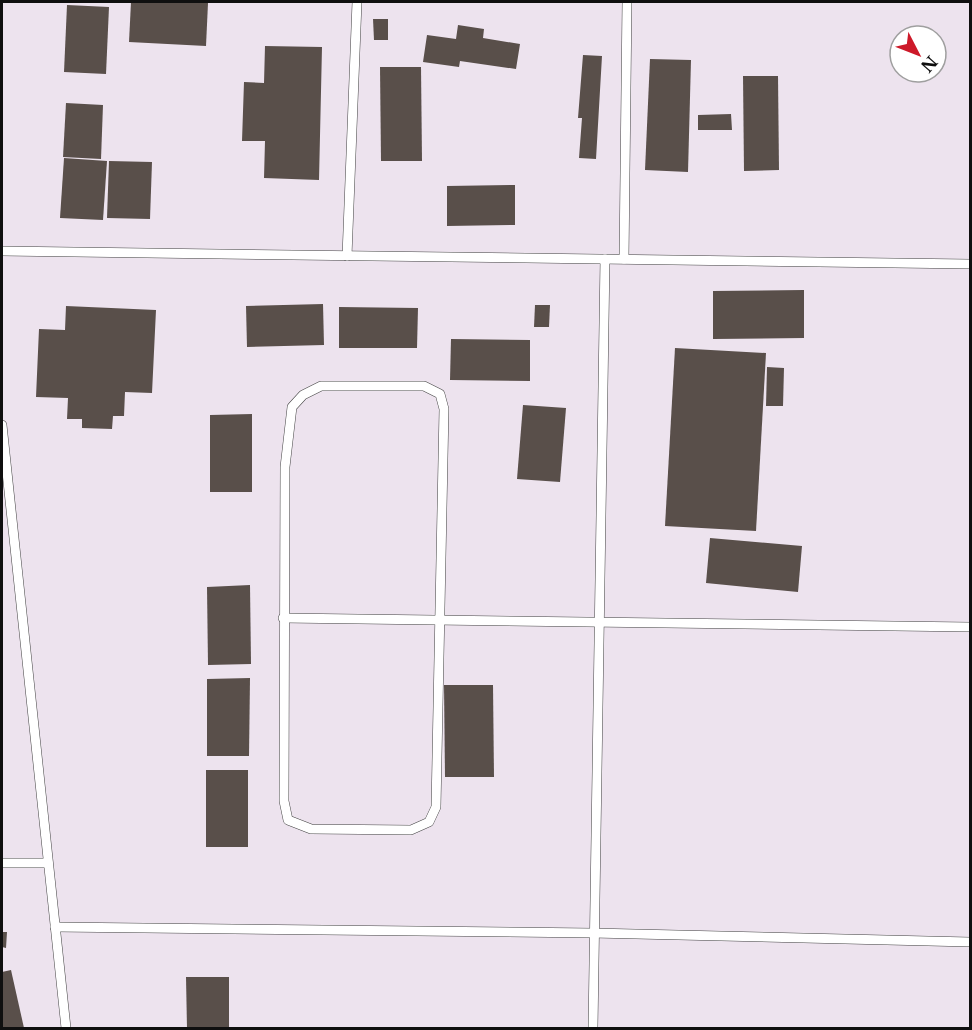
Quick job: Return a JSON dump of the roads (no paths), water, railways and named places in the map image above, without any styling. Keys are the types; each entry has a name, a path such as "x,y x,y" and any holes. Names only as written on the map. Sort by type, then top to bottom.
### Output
{"lane":[{"path":"347,256 357,2"},
{"path":"624,259 627,2"},
{"path":"2,251 970,264"},
{"path":"593,1029 606,259"},
{"path":"321,386 424,386 440,394 444,409 440,621 436,807 429,822 411,830 311,829 288,820 284,801 285,467 292,407 303,394 321,386"},
{"path":"2,425 66,1029"},
{"path":"284,618 599,624 970,627"},
{"path":"2,863 48,863"},
{"path":"55,927 593,933 970,942"}]}
